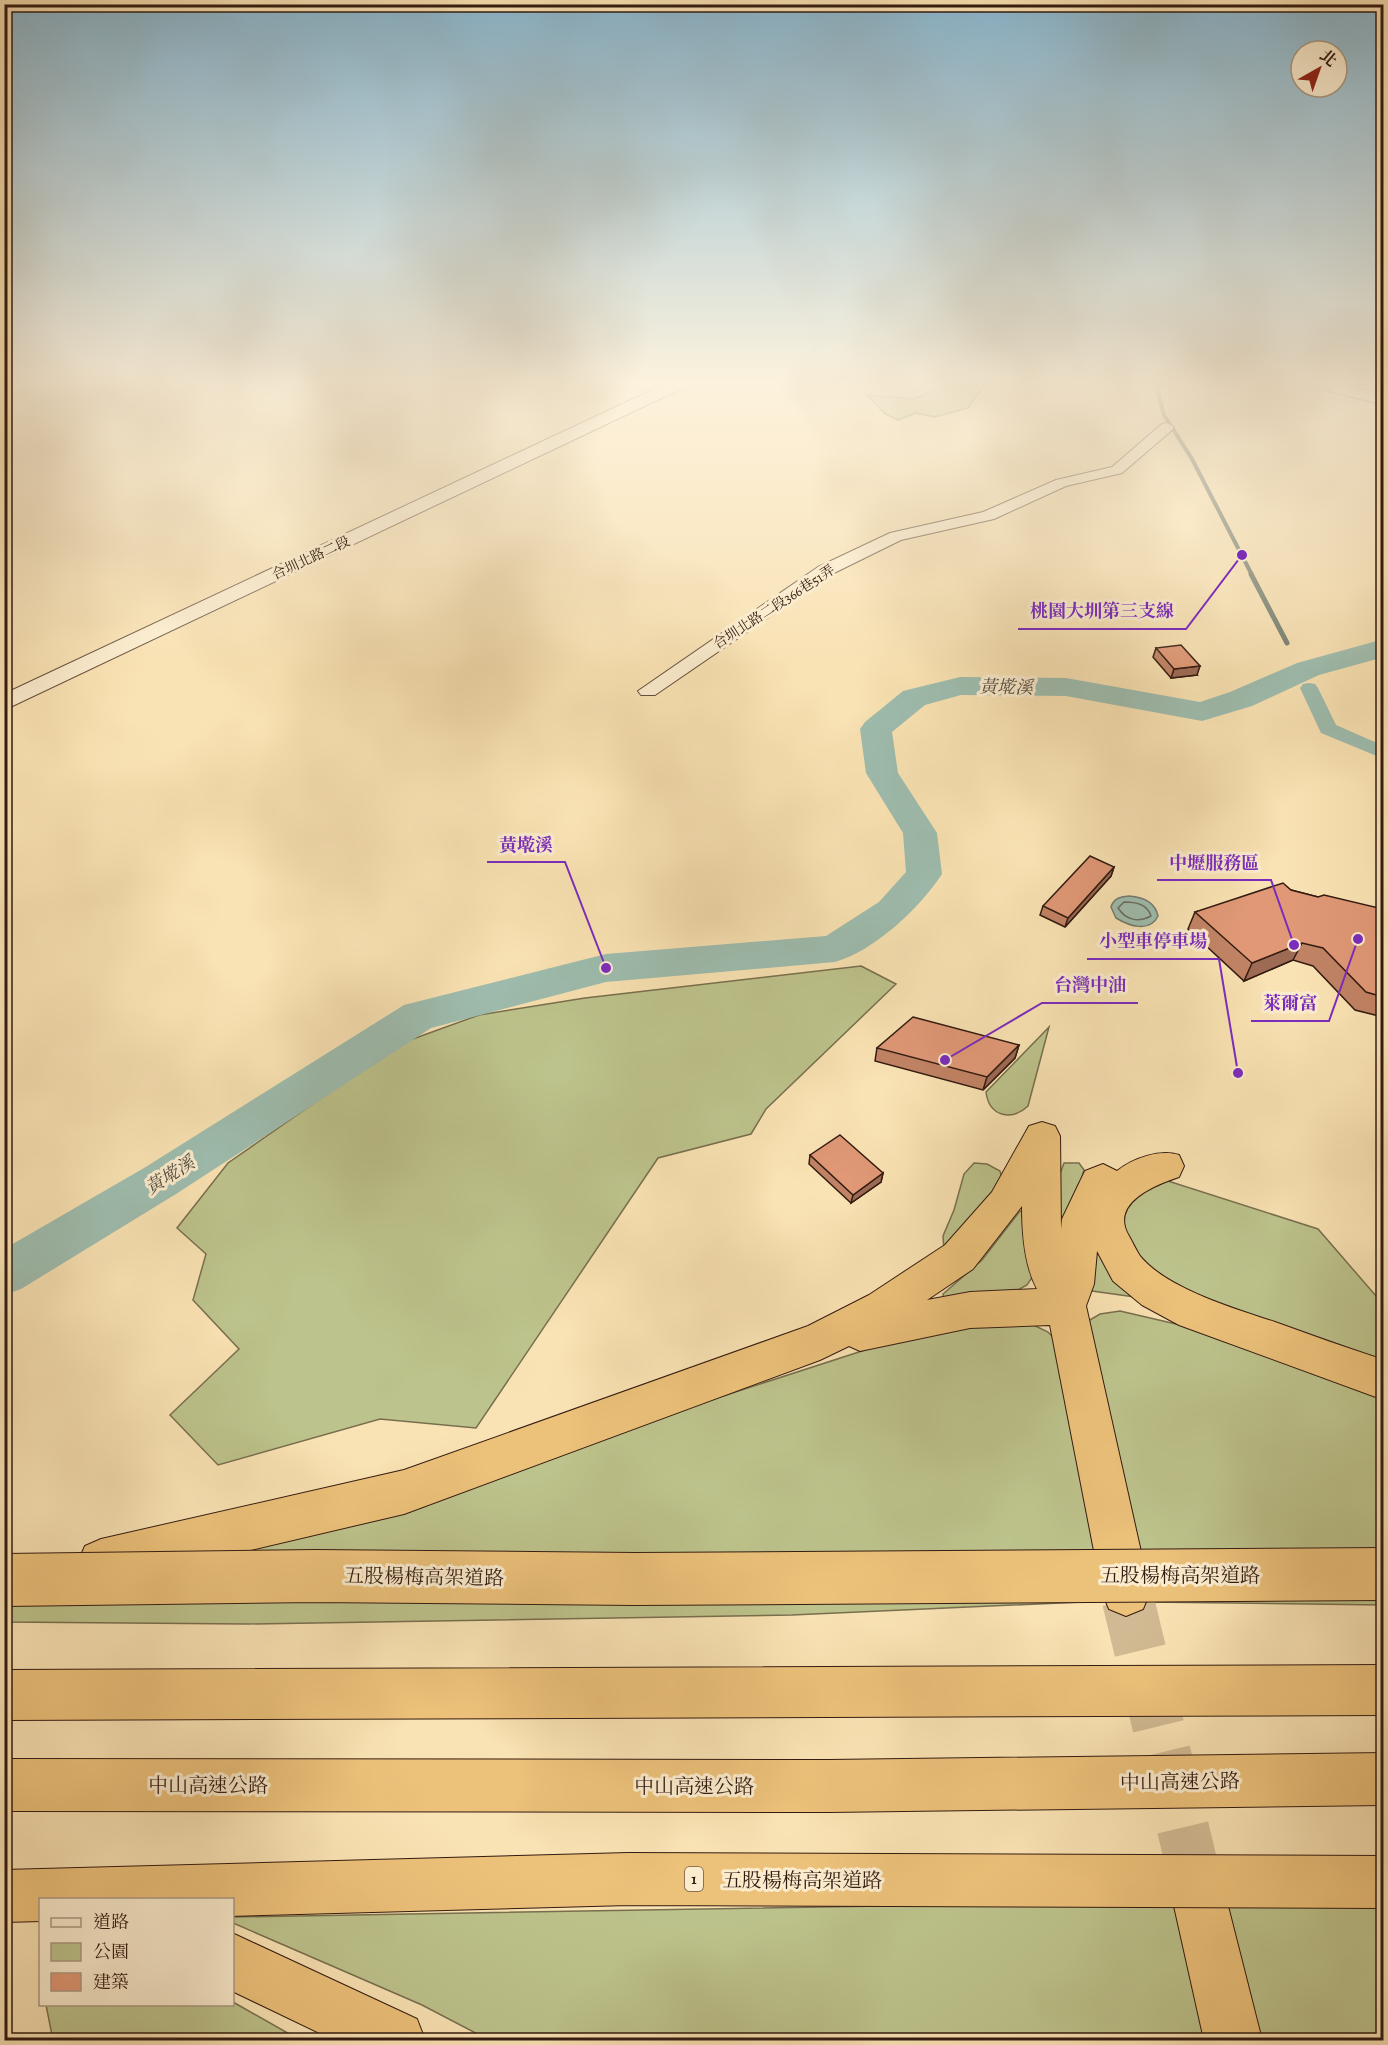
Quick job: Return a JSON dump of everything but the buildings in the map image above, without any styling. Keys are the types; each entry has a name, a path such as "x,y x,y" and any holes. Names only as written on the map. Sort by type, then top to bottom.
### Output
{"highway":[{"path":"4,1585 404,1492 820,1341 883,1308 959,1257 1005,1203 1042,1136 1041,1223 1049,1274 1066,1306 1128,1600"},
{"path":"1066,1306 1074,1284 1081,1220 1098,1182 1124,1170 1166,1166 1138,1175 1119,1191 1105,1215 1105,1230 1127,1269 1156,1292 1193,1312 1383,1380"},
{"path":"820,1341 970,1310 1066,1306"},
{"name":"五股楊梅高架道路","path":"4,1580 316,1576 647,1579 1383,1574"},
{"path":"4,1695 1383,1690"},
{"name":"中山高速公路","path":"4,1785 829,1786 1383,1779"},
{"name":"五股楊梅高架道路","path":"4,1896 629,1879 1383,1882"},
{"path":"4,1902 39,1909"},
{"path":"1201,1906 1233,2040"},
{"path":"234,1962 396,2040"}],"street":[{"name":"合圳北路二段","path":"4,703 481,477"},
{"name":"合圳北路二段366巷51弄","path":"648,691 824,572 870,548 896,536 988,516 1061,483 1085,477"}],"green space":[{"path":"861,966 896,984 766,1109 751,1134 658,1158 476,1428 380,1419 218,1465 170,1415 239,1349 193,1300 206,1254 177,1228 228,1163 399,1044 479,1015 585,998"},
{"path":"1049,1027 1028,1106 1015,1114 1008,1115 996,1111 991,1107 986,1092"},
{"path":"974,1163 987,1164 1000,1171 1003,1182 944,1250 943,1236 954,1210 964,1174"},
{"path":"1064,1163 1079,1163 1084,1170 1071,1217 1065,1256 1052,1212 1057,1182"},
{"path":"1168,1181 1318,1229 1383,1304 1383,1360 1196,1297 1155,1275 1129,1253 1120,1229 1126,1208 1143,1189"},
{"path":"1020,1211 1027,1213 1035,1273 1027,1285 1010,1294 944,1303 943,1294 982,1260"},
{"path":"1093,1235 1135,1297 1092,1291 1088,1286"},
{"path":"1120,1311 1219,1334 1383,1390 1383,1605 1149,1602 1085,1331 1088,1321 1100,1314"},
{"path":"1017,1317 1048,1332 1058,1342 1104,1601 792,1615 247,1624 5,1622 4,1598 720,1397 933,1328"},
{"path":"1383,1900 1383,2040 1260,2040 1220,1902"},
{"path":"1176,1901 1214,2040 489,2040 422,2005 234,1923 234,1917"},
{"path":"234,2003 300,2040 53,2040 46,2006 234,2006"}],"water":[{"path":"1139,897 1154,907 1158,916 1150,925 1139,926 1116,918 1112,904 1118,898"}],"waterway":[{"path":"1202,477 1252,575"},
{"path":"1251,574 1287,643"},
{"name":"黃墘溪","path":"4,1274 160,1181 418,1016 606,968 835,949 892,911 924,874 920,833 882,773 876,729 914,698 960,686 1066,687 1202,712 1241,699 1308,669 1384,648"},
{"path":"1309,688 1328,729 1384,753"}],"tunnel":[{"path":"1128,1600 1200,1899"}],"place":[{"name":"桃園大圳第三支線","path":"1242,555"},
{"name":"萊爾富","path":"1358,939"},
{"name":"中壢服務區","path":"1294,945"},
{"name":"黃墘溪","path":"606,968"},
{"name":"台灣中油","path":"945,1060"},
{"name":"小型車停車場","path":"1238,1073"}]}
